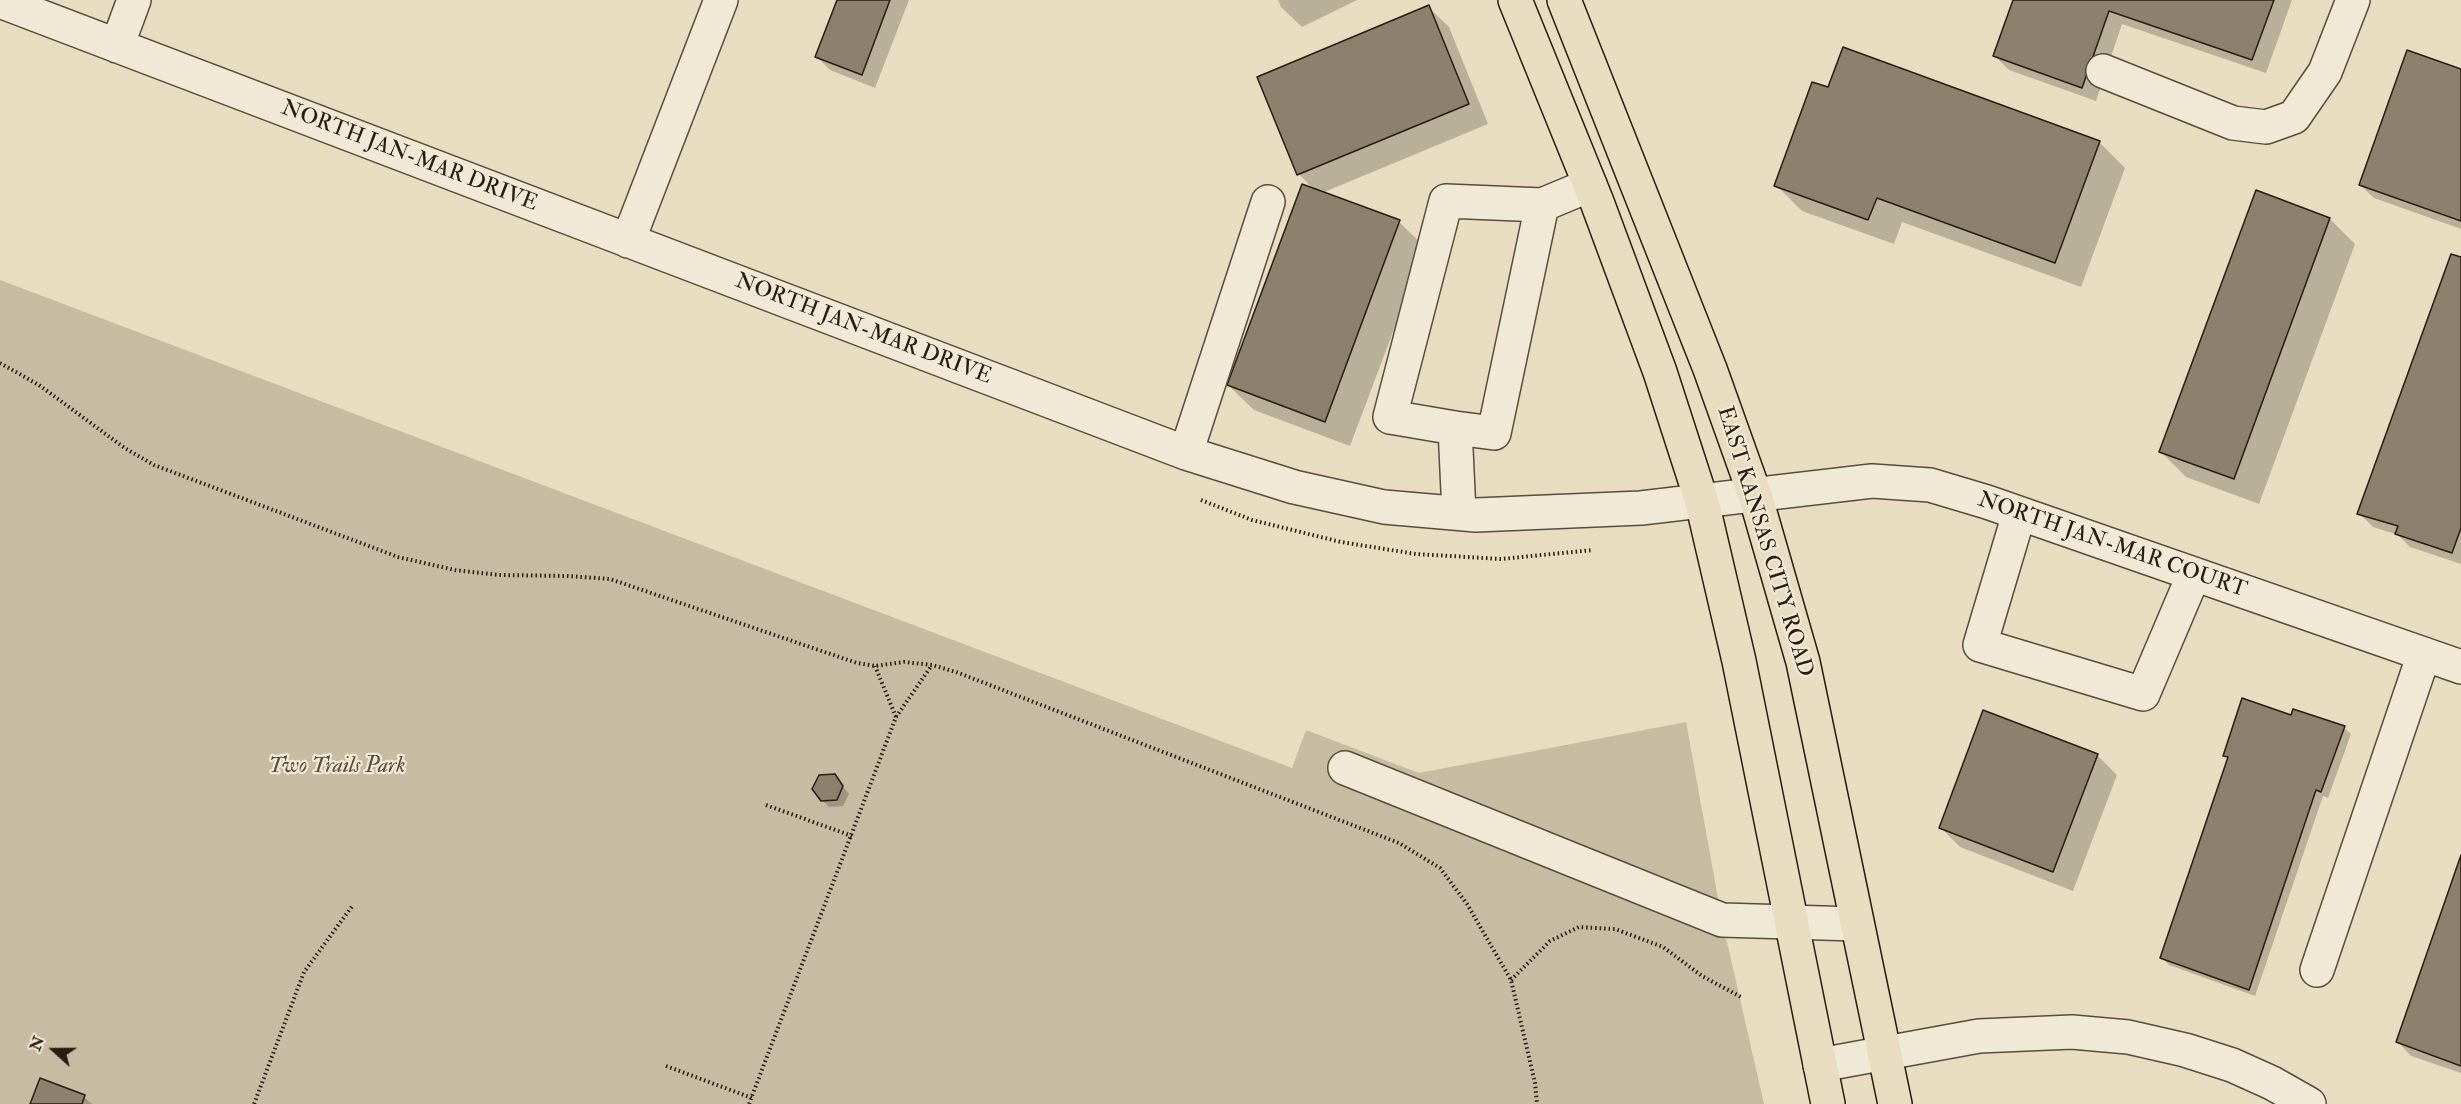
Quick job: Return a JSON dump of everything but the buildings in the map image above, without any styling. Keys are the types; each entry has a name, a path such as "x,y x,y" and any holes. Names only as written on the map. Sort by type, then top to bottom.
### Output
{"main road":[{"path":"1515,0 1590,185 1660,372 1702,502 1739,661 1828,1104"},
{"name":"EAST KANSAS CITY ROAD","path":"1564,0 1710,369 1755,495 1803,662 1895,1104"}],"street":[{"path":"117,46 134,0"},
{"path":"628,241 721,0"},
{"path":"2103,71 2233,123 2266,127 2294,117 2325,72 2353,0"},
{"name":"NORTH JAN-MAR DRIVE","path":"0,1 1186,453 1294,488 1384,507 1476,515 1641,508 1755,495"},
{"path":"1542,205 1494,433 1390,417 1446,201 1542,205 1590,185"},
{"path":"1186,453 1268,202"},
{"path":"1455,428 1459,513"},
{"name":"NORTH JAN-MAR COURT","path":"1755,495 1872,481 1930,485 2461,667"},
{"path":"2019,514 1980,645 2143,694 2194,574"},
{"path":"2317,970 2424,654"},
{"path":"1345,768 1722,920 1856,924"},
{"path":"1820,1065 1979,1036 2072,1032 2128,1036 2185,1050 2232,1065 2272,1083 2309,1104"}],"path":[{"path":"0,363 39,385 126,449 154,465 398,557 455,570 499,575 610,579 857,663 875,666 904,662 932,665 956,672 1399,843 1440,868 1467,904 1511,980 1535,1083 1537,1104"},
{"path":"749,1104 896,717 932,665"},
{"path":"875,666 896,717"},
{"path":"766,806 852,836"},
{"path":"254,1104 304,972 353,905"},
{"path":"1511,980 1550,940 1579,927 1615,929 1663,947 1702,976 1741,997"},
{"path":"666,1066 752,1098"}],"green space":[{"name":"Two Trails Park","path":"0,280 1292,768 1306,730 1419,773 1686,722 1722,920 1764,1104 0,1104"}]}
